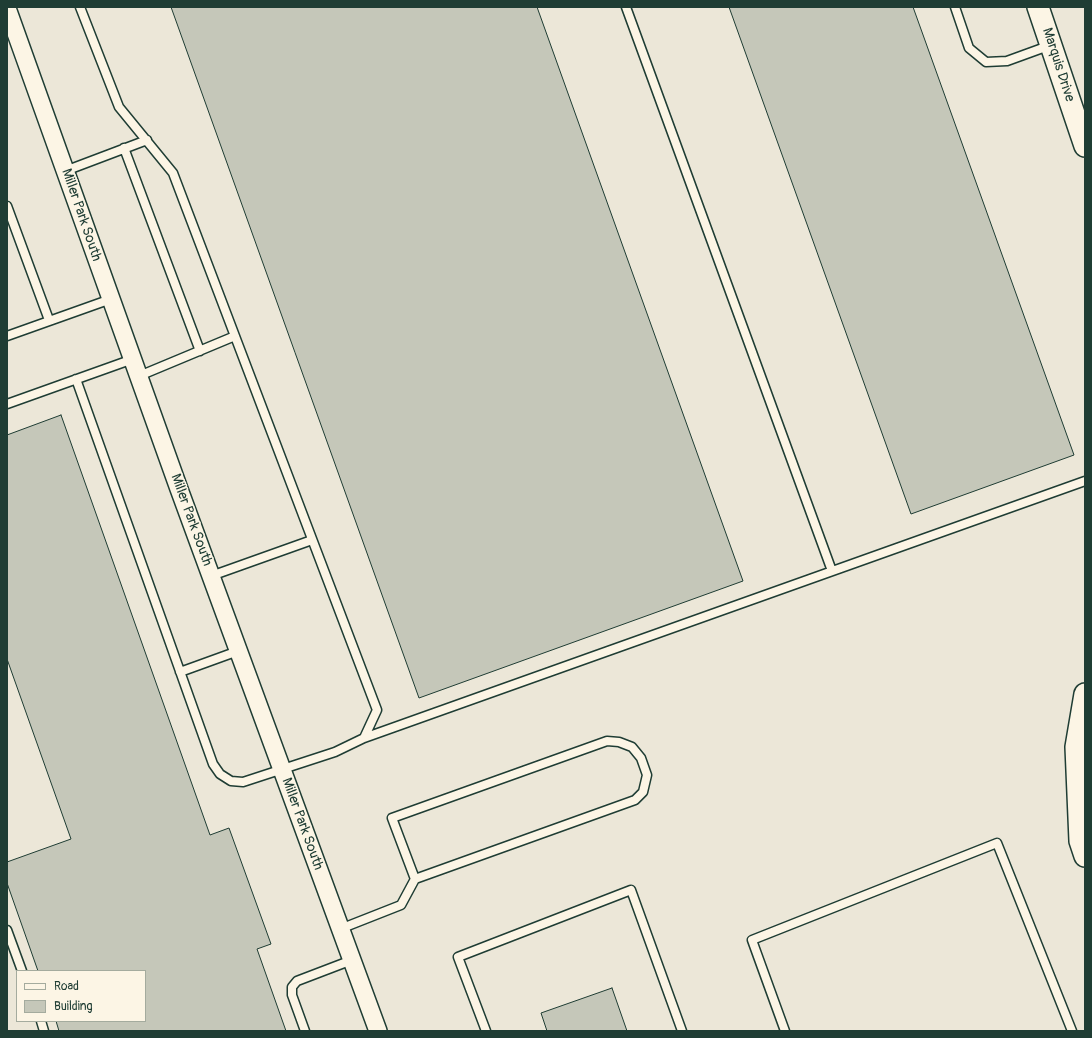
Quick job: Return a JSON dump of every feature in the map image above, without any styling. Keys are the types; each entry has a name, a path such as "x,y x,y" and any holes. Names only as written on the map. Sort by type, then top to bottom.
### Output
{"street":[{"name":"Marquis Drive","path":"1038,7 1085,146"},
{"name":"Miller Park South","path":"7,8 138,376 378,1031"},
{"path":"1085,694 1076,748 1080,841 1085,856"}],"lane":[{"path":"80,7 119,107 173,173 377,710 364,738"},
{"path":"626,7 832,571"},
{"path":"955,7 969,48 986,62 1007,61 1051,45"},
{"path":"65,171 147,140"},
{"path":"124,148 200,351"},
{"path":"7,206 49,320"},
{"path":"7,336 111,299"},
{"path":"138,376 235,336"},
{"path":"7,404 133,359"},
{"path":"76,379 213,764 220,774 231,781 243,782 335,752 364,738 1085,481"},
{"path":"211,576 312,540"},
{"path":"180,672 238,651"},
{"path":"340,929 402,905 415,879 635,800 643,792 647,775 641,758 632,748 619,742 607,741 392,818 415,879"},
{"path":"785,1031 752,940 997,843 1072,1031"},
{"path":"486,1031 458,958 632,890 682,1031"},
{"path":"7,930 22,970"},
{"path":"305,1031 292,995 292,987 297,981 352,960"}],"shaded area":[{"path":"7,7 1085,7 1085,1031 7,1031"}],"building":[{"path":"171,7 537,7 743,581 419,698"},
{"path":"729,7 913,7 1074,455 911,514"},
{"path":"61,415 210,835 229,828 271,944 257,949 286,1031 59,1031 56,1022 146,1022 146,970 38,970 7,883 7,862 71,839 7,659 7,435"},
{"path":"612,988 627,1031 547,1031 541,1013"}]}
